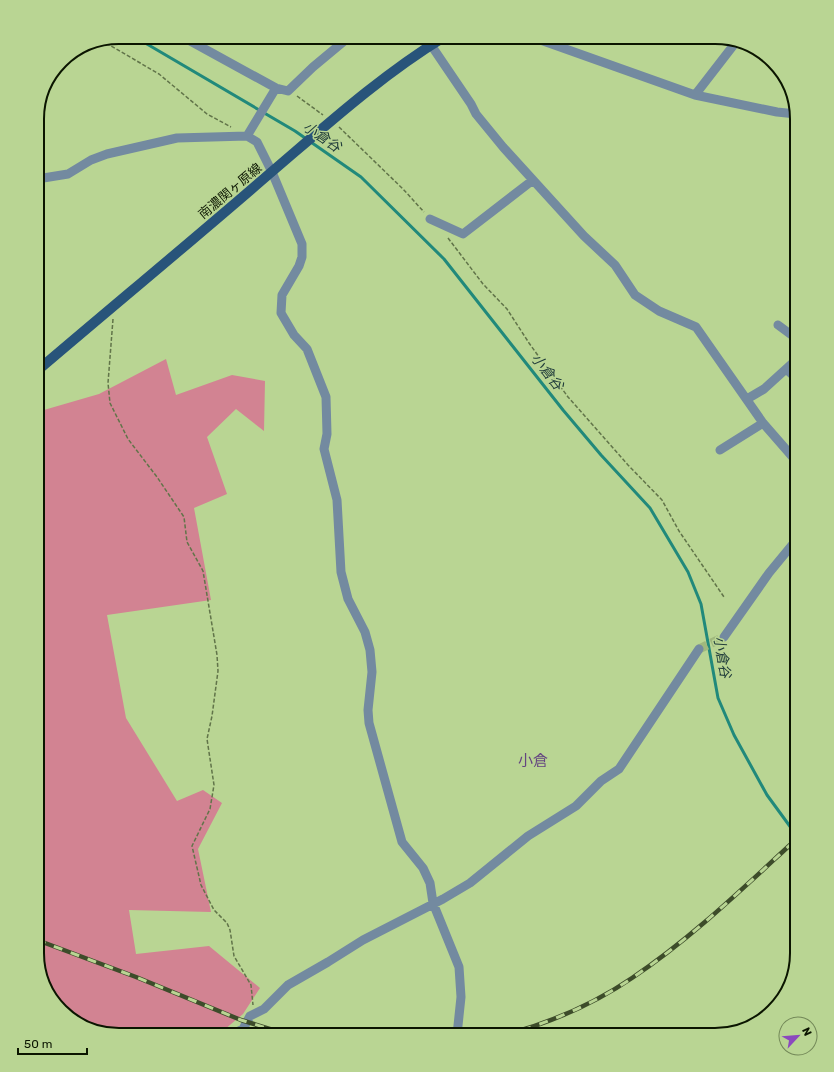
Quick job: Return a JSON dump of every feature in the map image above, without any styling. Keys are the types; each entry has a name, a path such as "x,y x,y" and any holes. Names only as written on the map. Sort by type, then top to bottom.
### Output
{"main road":[{"name":"南濃関ヶ原線","path":"44,363 114,307 328,124 387,76 431,45"}],"street":[{"path":"195,44 274,91 288,91 308,71 341,44"},
{"path":"552,44 694,95 789,113"},
{"path":"431,45 471,104 476,114 503,147 584,236 615,265 635,295 659,311 696,327 763,423 790,454"},
{"path":"694,95 733,46"},
{"path":"246,134 274,91"},
{"path":"44,178 68,174 91,160 107,154 177,138 246,134 257,142 272,172 302,244 300,266 282,295 281,313 294,335 307,349 326,397 327,434 324,449 337,500 341,572 348,599 365,632 370,650 372,672 368,710 369,724 402,842 423,868 430,883 433,903 459,967 461,997 458,1028"},
{"path":"430,219 463,234 533,180"},
{"path":"778,325 790,334"},
{"path":"747,399 764,389 790,365"},
{"path":"786,369 790,373"},
{"path":"720,450 763,423"},
{"path":"724,638 769,573 790,548"},
{"path":"244,1028 250,1016 264,1009 288,985 363,940 470,883 528,836 576,806 601,781 619,769 699,649"}],"path":[{"path":"109,45 158,74 208,114 246,134"},
{"path":"288,91 403,189 430,219"},
{"path":"446,236 457,247 483,284 507,309 529,343 568,397 628,465 662,500 679,530 724,597"},
{"path":"114,307 108,382 110,404 128,439 157,477 184,517 187,542 202,571 217,655 218,671 212,716 207,738 214,786 210,808 192,846 201,885 214,910 227,923 234,956 251,985 254,1007 250,1016"}],"shaded area":[{"path":"166,359 176,395 232,375 265,381 264,431 236,409 207,437 227,494 194,508 211,600 107,615 126,718 177,801 203,790 222,803 198,849 211,912 129,910 136,954 209,946 260,988 243,1014 226,1028 119,1028 99,1025 81,1018 73,1013 63,1003 52,986 45,968 44,410 99,394"}],"waterway":[{"name":"小倉谷","path":"147,44 295,131 361,177 444,259 563,410 601,455 650,508 688,572 701,604 718,698 734,735 767,795 790,826"}],"tunnel":[{"path":"699,649 724,637"}],"railway":[{"path":"528,1028 571,1012 632,978 674,948 790,845"},
{"path":"44,943 136,977 241,1020 267,1028"}],"district":[{"name":"小倉","path":"533,761"}]}
